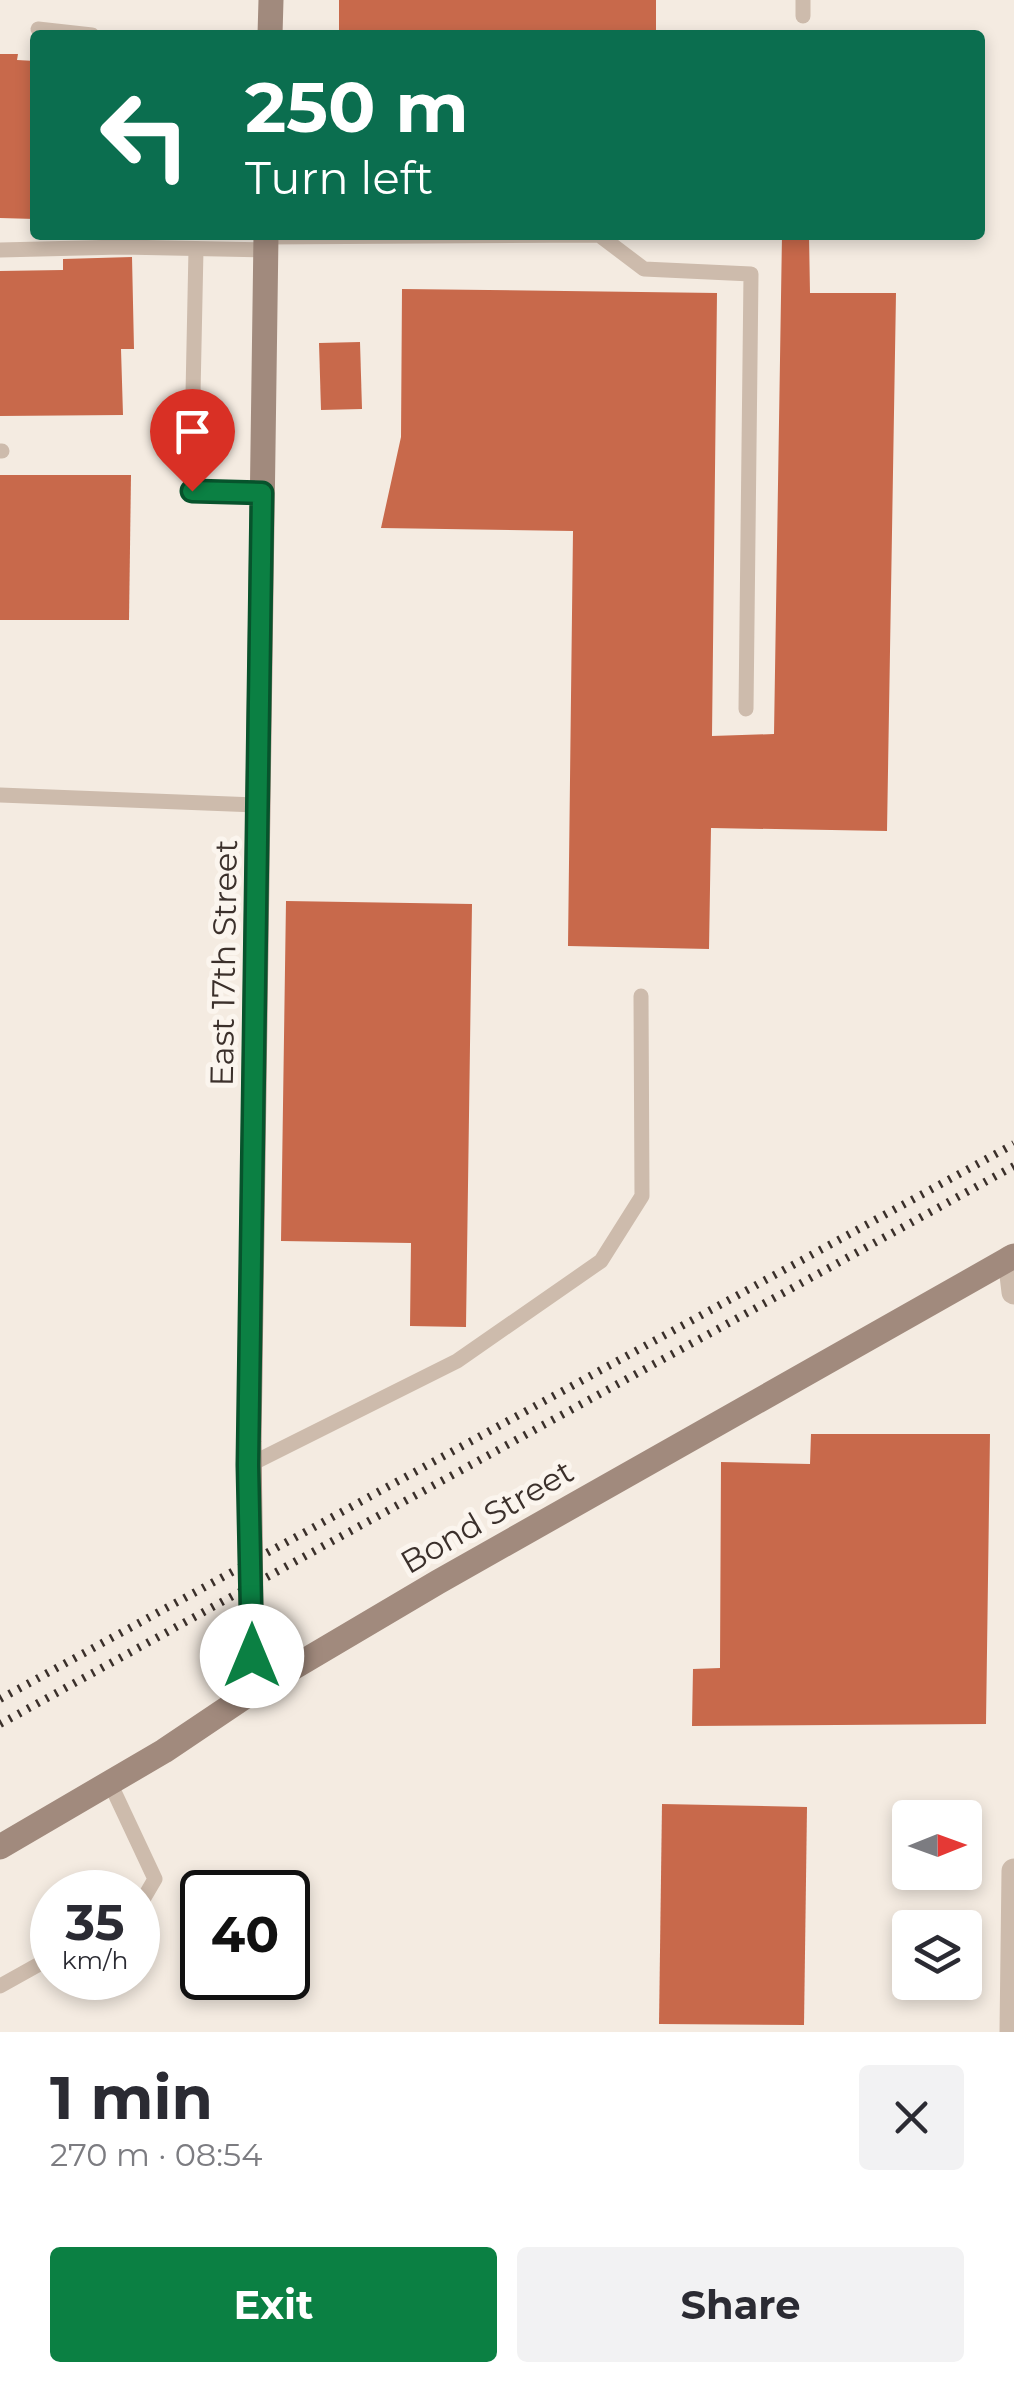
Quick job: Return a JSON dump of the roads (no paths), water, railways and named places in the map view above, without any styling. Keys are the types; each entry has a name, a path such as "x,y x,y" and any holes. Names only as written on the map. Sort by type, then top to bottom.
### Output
{"street":[{"path":"270,0 270,30"},
{"name":"East 17th Street","path":"252,1692 248,1465 266,241"},
{"path":"1012,1257 1014,1292"},
{"name":"Bond Street","path":"0,1847 438,1582 1012,1257"},
{"path":"1012,2032 1014,1871"}],"lane":[{"path":"38,28 53,30"},
{"path":"0,250 196,249 322,240"},
{"path":"606,240 644,269 751,274 746,709"},
{"path":"196,249 192,491 262,493"},
{"path":"0,794 259,806"},
{"path":"248,1465 456,1362 601,1261 642,1196 641,996"},
{"path":"110,1783 150,1870"},
{"path":"0,1986 30,1969"}],"railway":[{"path":"0,1699 1014,1144"},
{"path":"0,1724 1014,1166"}]}
